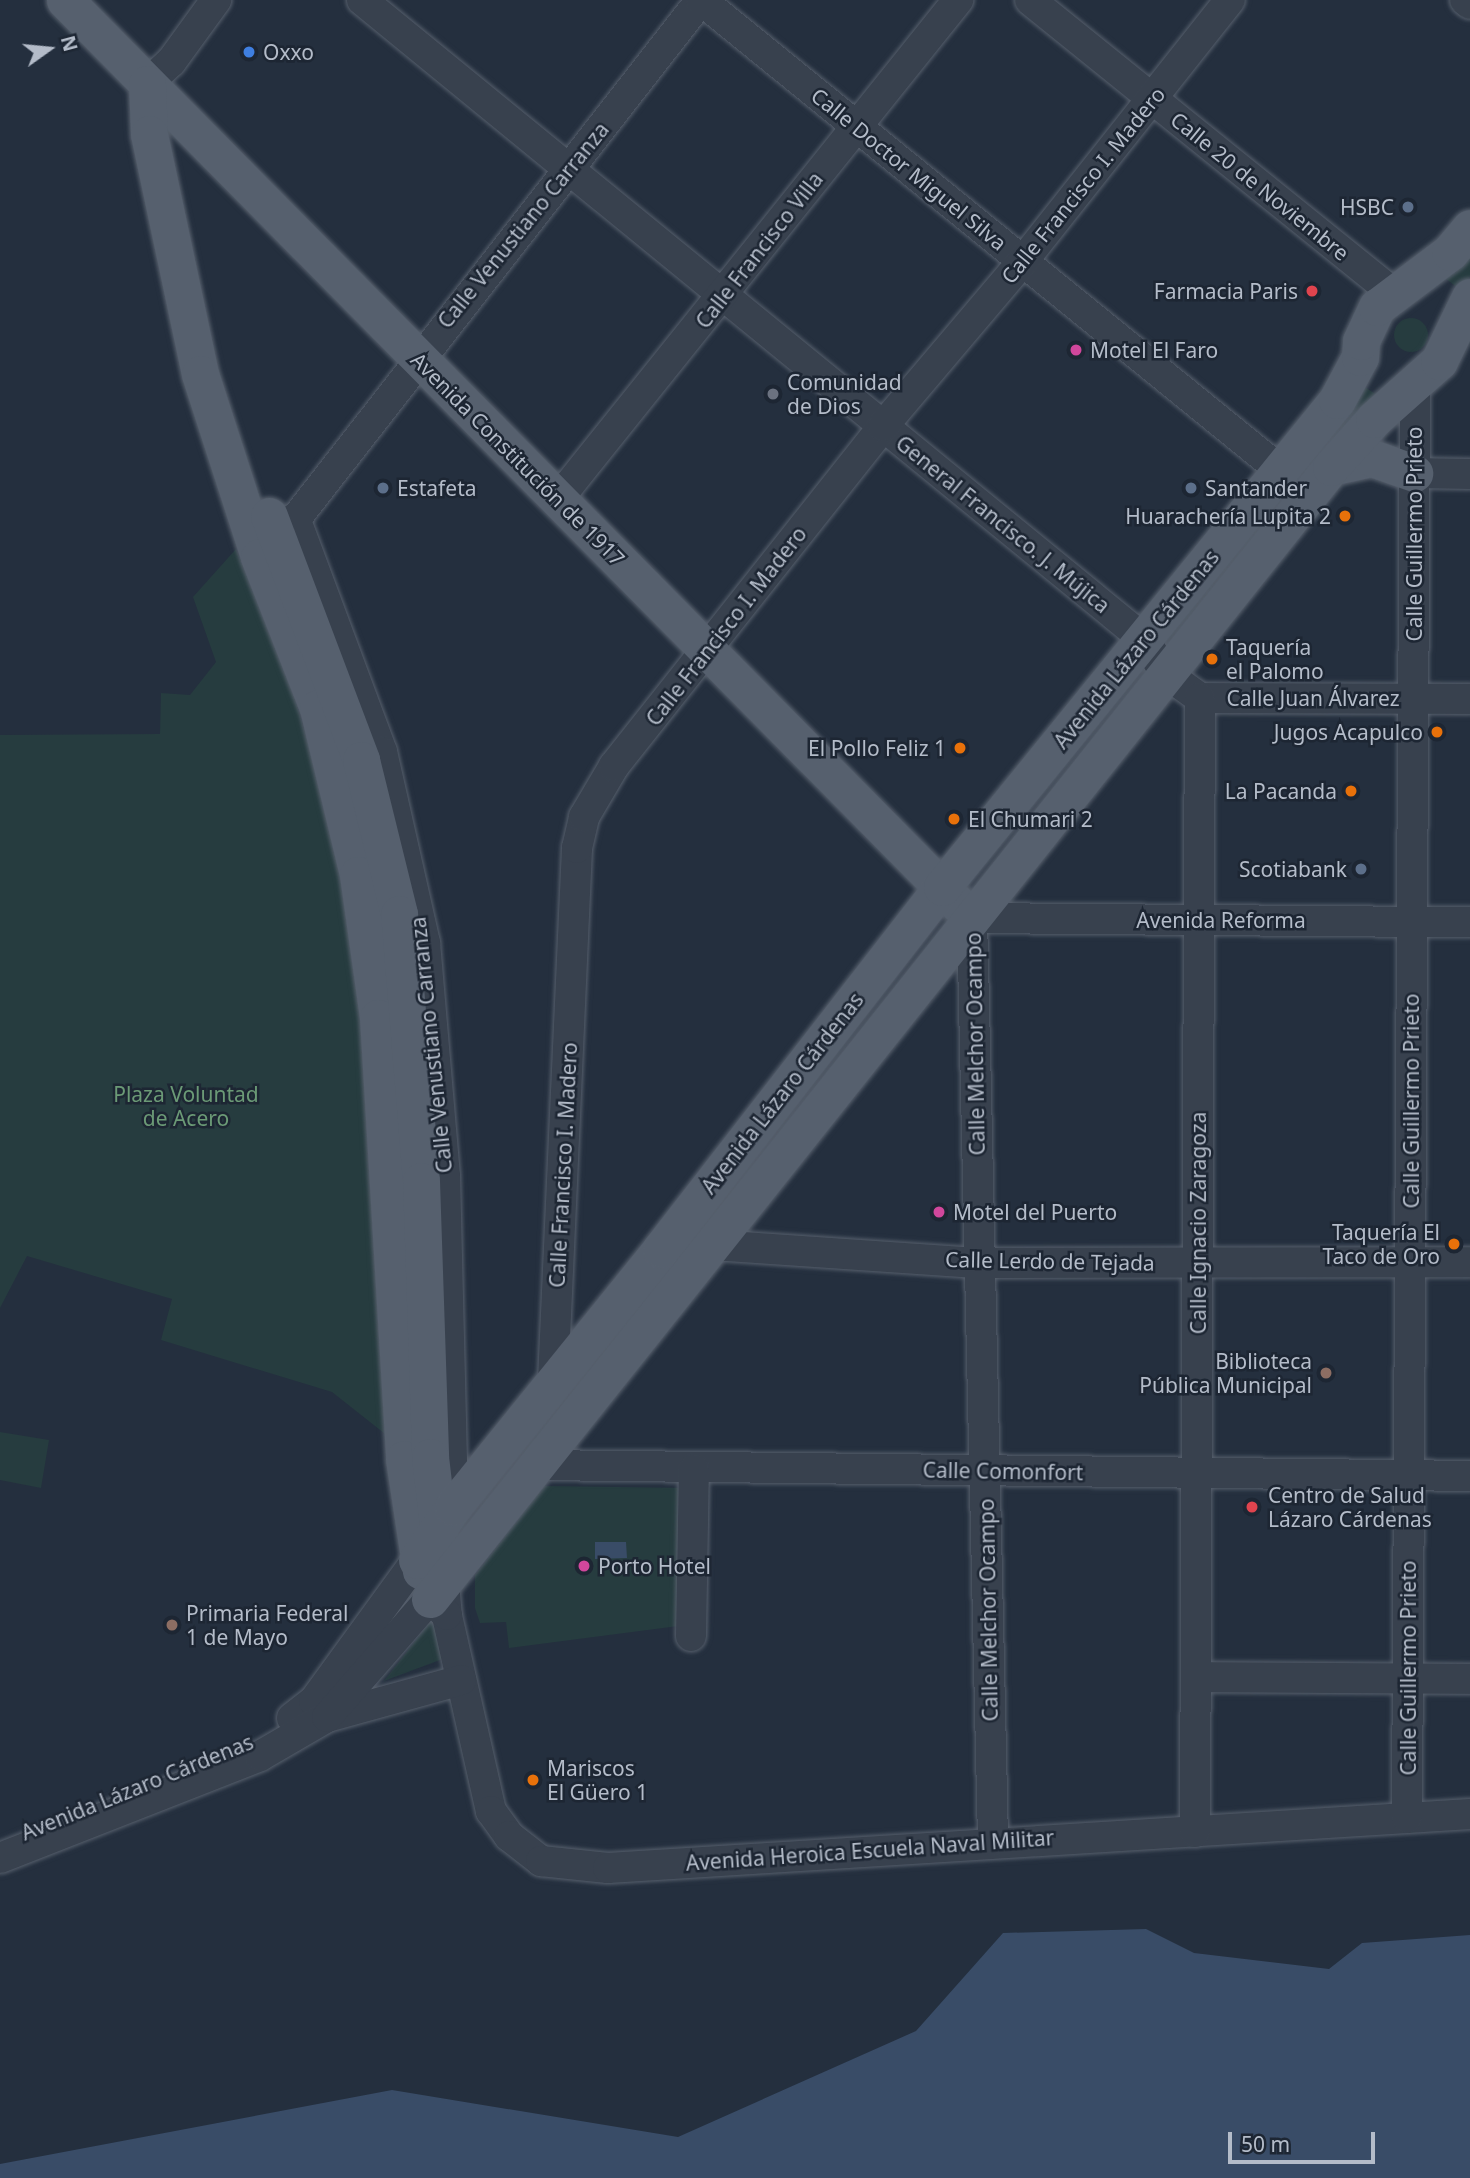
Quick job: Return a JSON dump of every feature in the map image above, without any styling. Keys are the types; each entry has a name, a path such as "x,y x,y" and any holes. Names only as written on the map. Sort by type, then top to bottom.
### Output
{"main road":[{"name":"Avenida Constitución de 1917","path":"65,0 163,84 418,358 972,918"},
{"path":"163,84 225,374 277,539 358,875 377,1018 404,1459 435,1590"},
{"name":"Avenida Lázaro Cárdenas","path":"445,1518 660,1250 942,887 1337,400 1360,357 1367,324 1401,288 1450,253 1470,228"},
{"path":"1401,288 1437,288 1453,305 1464,309"},
{"name":"Avenida Lázaro Cárdenas","path":"435,1590 713,1245 1331,467 1374,419 1439,361 1464,309"},
{"path":"1360,357 1369,375 1382,386 1415,383"},
{"path":"1331,467 1372,458 1414,473"},
{"path":"277,539 290,564 361,760 399,914 421,1181 430,1457 445,1518 435,1590"},
{"path":"660,1250 690,1272"}],"street":[{"path":"163,84 216,0"},
{"name":"General Francisco. J. Mújica","path":"362,0 1145,640 1165,673"},
{"name":"Calle Venustiano Carranza","path":"277,539 701,0"},
{"name":"Calle Doctor Miguel Silva","path":"701,0 1280,470"},
{"name":"Calle Francisco Villa","path":"558,499 958,0"},
{"name":"Calle 20 de Noviembre","path":"1030,0 1152,99 1401,288"},
{"name":"Calle Francisco I. Madero","path":"553,1381 577,848 584,817 614,766 709,651 883,426 1023,261 1230,0"},
{"path":"1465,0 1470,4"},
{"name":"Calle Guillermo Prieto","path":"1407,1818 1415,383"},
{"path":"1414,473 1470,474"},
{"name":"Calle Juan Álvarez","path":"1165,673 1200,698 1470,699"},
{"name":"Calle Ignacio Zaragoza","path":"1195,1832 1200,698"},
{"name":"Avenida Reforma","path":"972,918 1470,922"},
{"name":"Calle Melchor Ocampo","path":"972,918 993,1841"},
{"name":"Calle Lerdo de Tejada","path":"713,1245 980,1263 1470,1262"},
{"name":"Calle Comonfort","path":"536,1465 694,1469 1470,1476"},
{"path":"691,1636 694,1469"},
{"name":"Avenida Heroica Escuela Naval Militar","path":"435,1590 461,1680 491,1811 509,1836 541,1861 577,1868 608,1868 993,1841 1195,1832 1470,1814"},
{"name":"Avenida Lázaro Cárdenas","path":"0,1858 260,1756 327,1717 435,1590"},
{"name":"Avenida Lázaro Cárdenas","path":"0,1842 237,1750 282,1726 314,1701 435,1590"},
{"path":"1196,1677 1470,1679"},
{"path":"327,1717 461,1680"}],"green space":[{"path":"1470,252 1470,276 1463,292 1441,275"},
{"path":"1411,318 1423,323 1428,335 1423,347 1411,352 1399,347 1394,335 1399,323"},
{"path":"1363,386 1382,398 1166,643 1163,640"},
{"name":"Plaza Voluntad de Acero","path":"236,549 282,656 327,805 362,979 394,1441 332,1392 161,1340 172,1299 27,1256 0,1308 0,735 160,734 161,693 190,695 216,662 193,597"},
{"path":"0,1432 49,1440 41,1488 0,1480"},
{"name":"Porto Hotel","path":"544,1486 690,1488 686,1625 509,1648 506,1622 480,1623 475,1608 475,1575"},
{"path":"433,1618 446,1646 440,1660 384,1681"}],"water":[{"path":"595,1542 626,1542 627,1558 595,1559"},
{"path":"1146,1929 1194,1953 1329,1969 1362,1943 1470,1935 1470,2178 0,2178 0,2164 392,2090 678,2137 916,2031 1003,1933"}],"place":[{"name":"Oxxo","path":"249,52"},
{"name":"HSBC","path":"1408,207"},
{"name":"Farmacia Paris","path":"1312,291"},
{"name":"Motel El Faro","path":"1076,350"},
{"name":"Comunidad de Dios","path":"773,394"},
{"name":"Estafeta","path":"383,488"},
{"name":"Santander","path":"1191,488"},
{"name":"Huarachería Lupita 2","path":"1345,516"},
{"name":"Taquería el Palomo","path":"1212,659"},
{"name":"Jugos Acapulco","path":"1437,732"},
{"name":"El Pollo Feliz 1","path":"960,748"},
{"name":"La Pacanda","path":"1351,791"},
{"name":"El Chumari 2","path":"954,819"},
{"name":"Scotiabank","path":"1361,869"},
{"name":"Motel del Puerto","path":"939,1212"},
{"name":"Taquería El Taco de Oro","path":"1454,1244"},
{"name":"Biblioteca Pública Municipal","path":"1326,1373"},
{"name":"Centro de Salud Lázaro Cárdenas","path":"1252,1507"},
{"name":"Porto Hotel","path":"584,1566"},
{"name":"Primaria Federal 1 de Mayo","path":"172,1625"},
{"name":"Mariscos El Güero 1","path":"533,1780"}]}
